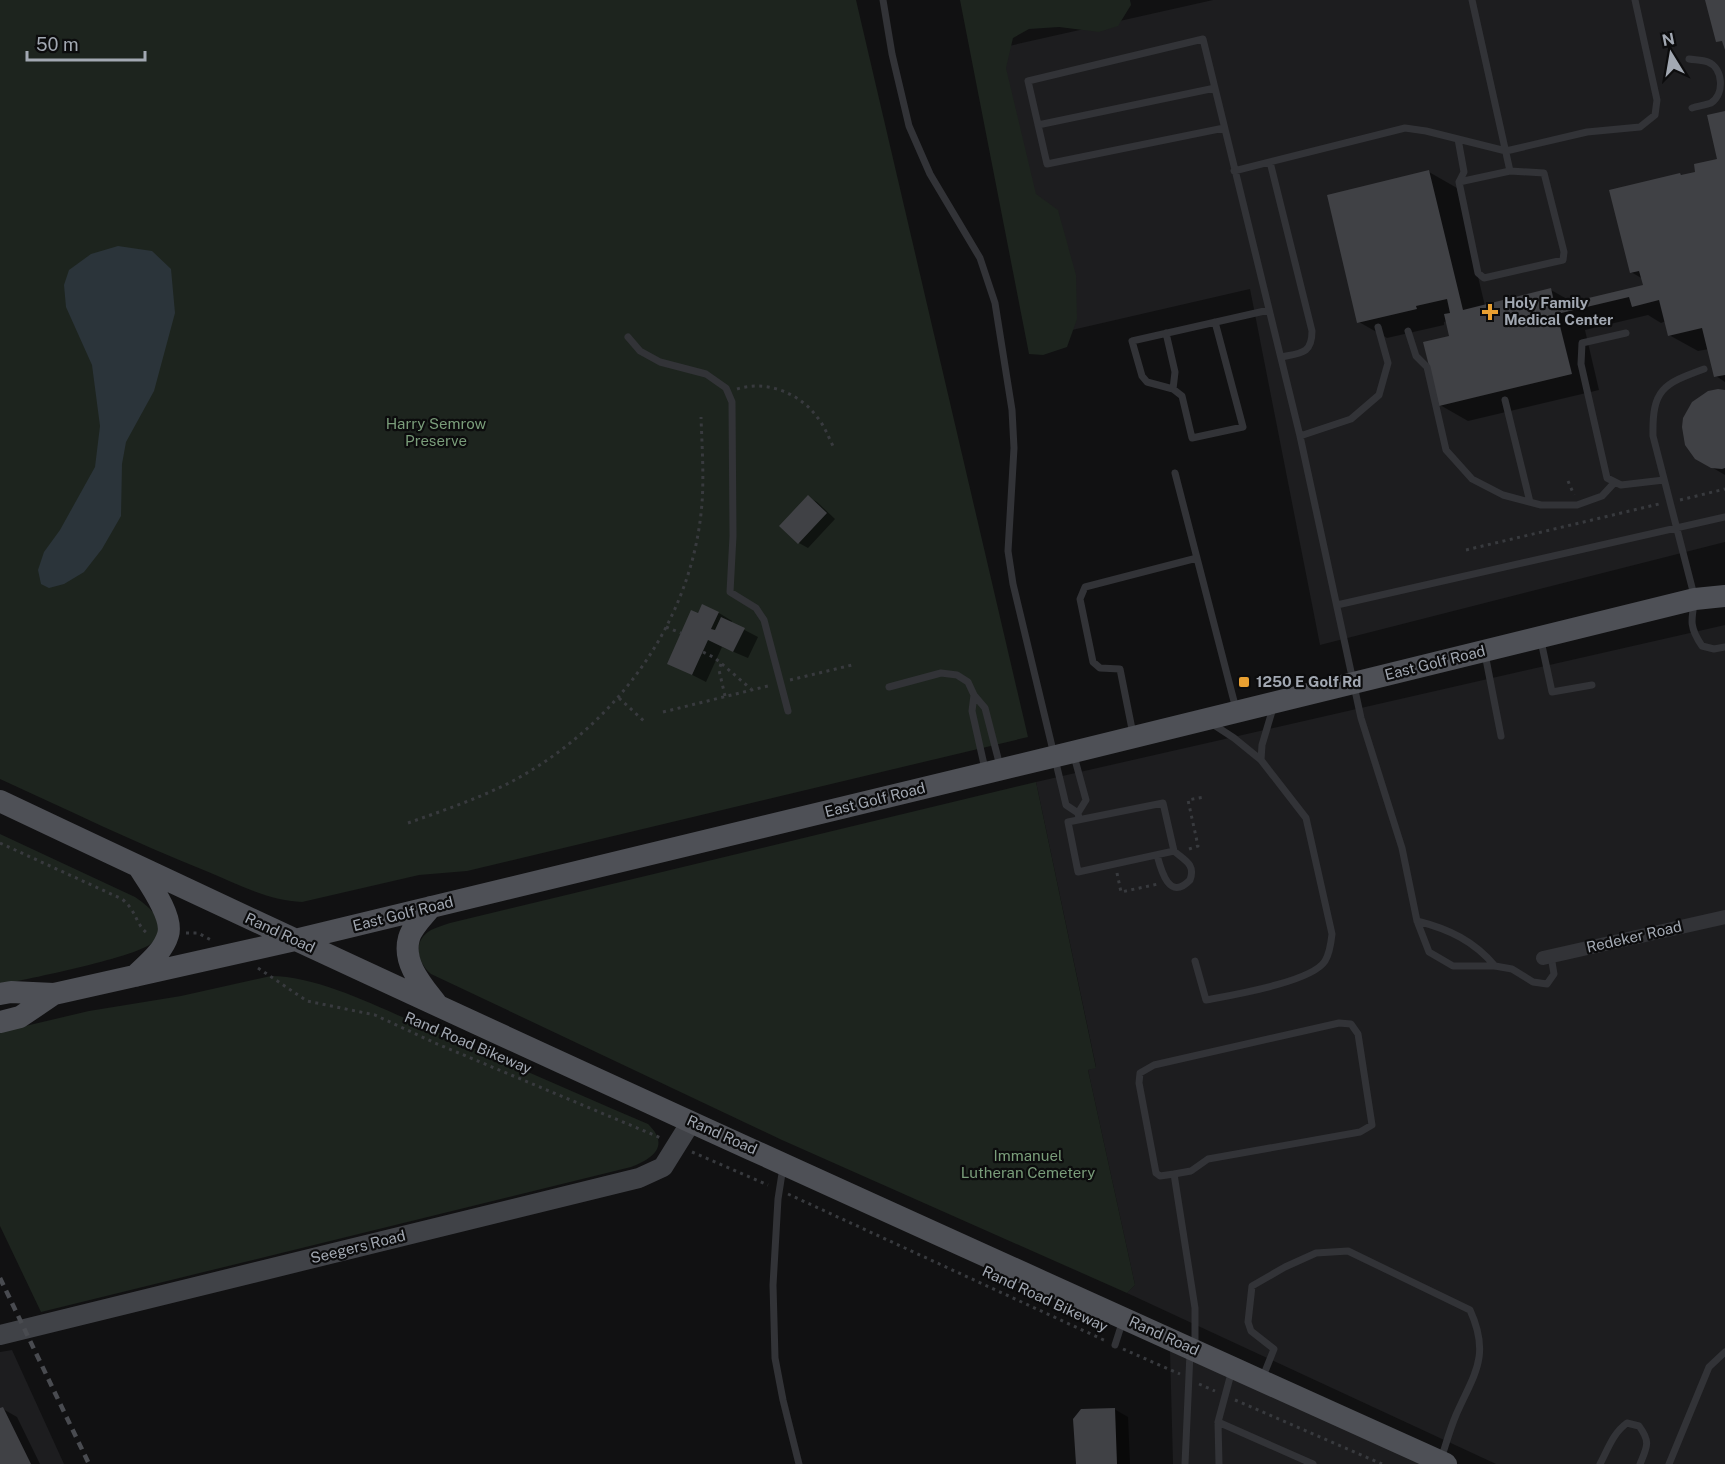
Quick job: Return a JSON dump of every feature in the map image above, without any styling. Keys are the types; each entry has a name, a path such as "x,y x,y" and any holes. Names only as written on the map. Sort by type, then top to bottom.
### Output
{"main road":[{"name":"East Golf Road","path":"1695,599 1725,584"},
{"name":"East Golf Road","path":"0,994 11,992 54,994 295,940 1064,755 1695,599 1725,596"},
{"name":"Rand Road","path":"0,801 691,1122 1442,1463"},
{"path":"135,976 156,956 168,936 169,926 162,907 138,866"},
{"path":"431,907 409,937 407,951 419,981 439,1006"},
{"name":"East Golf Road","path":"0,1022 20,1017 54,994"}],"street":[{"name":"Redeker Road","path":"1547,957 1725,917"},
{"name":"Seegers Road","path":"0,1335 639,1178 663,1167 691,1122"}],"lane":[{"path":"883,0 892,54 909,126 930,174 980,258 995,303 1011,400 1014,448 1008,551 1013,584 1064,755 1086,800 1079,816"},
{"path":"1472,0 1499,112 1510,171"},
{"path":"1234,171 1405,128 1506,151 1587,132 1640,127 1655,115 1657,100 1635,0"},
{"path":"1224,128 1047,164 1028,81 1203,39 1300,436 1362,722 1402,848 1417,921 1429,952 1453,966 1495,966 1512,969 1533,982 1547,984 1554,974 1547,957"},
{"path":"1689,59 1710,62 1719,71 1720,82 1719,94 1711,103 1692,108"},
{"path":"1038,125 1215,88"},
{"path":"1458,139 1464,172 1459,182 1478,273 1484,278 1563,260 1564,252 1544,173 1510,171 1459,182"},
{"path":"1270,162 1312,331 1312,342 1309,349 1281,357"},
{"path":"1215,322 1243,427 1192,438 1182,396 1173,389 1147,382 1142,376 1132,341 1166,333 1215,322 1269,310"},
{"path":"1300,436 1351,419 1379,395 1388,363 1378,327"},
{"path":"1408,331 1416,356 1427,367 1446,450 1473,479 1503,495 1541,505 1577,505 1602,496 1615,482"},
{"path":"1166,333 1175,372 1173,389"},
{"path":"1626,333 1582,343 1581,364 1607,478 1621,485 1664,480"},
{"path":"628,337 640,351 660,362 706,374 726,388 728,392 732,402 733,435 733,536 730,592 756,608 764,620 788,711"},
{"path":"1704,369 1673,380 1661,392 1652,413 1653,436 1695,599 1691,625 1694,635 1702,646 1714,649 1725,647"},
{"path":"1505,400 1530,502"},
{"path":"1175,473 1237,712"},
{"path":"1338,605 1725,517"},
{"path":"1134,737 1120,669 1100,668 1093,662 1080,599 1085,587 1197,558"},
{"path":"1540,637 1552,692 1593,685"},
{"path":"1485,651 1501,736"},
{"path":"889,687 941,673 957,675 968,682 974,695 986,708 994,772"},
{"path":"974,695 972,711 994,772"},
{"path":"1261,760 1262,745 1274,703"},
{"path":"1195,961 1206,1000 1299,978 1317,970 1325,962 1330,950 1332,934 1306,818 1261,760 1234,738 1206,720"},
{"path":"1064,755 1066,805 1079,816"},
{"path":"1157,855 1165,880 1175,886 1181,886 1190,880 1192,869 1190,863 1174,851 1163,803 1079,816 1068,822 1078,872 1174,851"},
{"path":"1417,921 1441,927 1467,940 1483,951 1495,966"},
{"path":"1339,1023 1351,1024 1358,1034 1372,1125 1360,1132 1208,1159 1191,1171 1174,1174 1160,1176 1156,1173 1139,1083 1140,1073 1154,1065 1166,1062 1339,1023"},
{"path":"783,1162 773,1285 775,1358 783,1400 800,1464"},
{"path":"1174,1174 1195,1308 1187,1378 1185,1464"},
{"path":"1262,1380 1274,1349 1251,1331 1248,1322 1252,1286 1285,1266 1316,1253 1348,1251 1470,1310 1479,1330 1480,1351 1475,1376 1456,1416 1442,1463"},
{"path":"1114,1345 1124,1318"},
{"path":"1669,1464 1709,1367 1725,1352"},
{"path":"1219,1464 1218,1422 1232,1367"},
{"path":"1218,1422 1313,1464"},
{"path":"1600,1464 1619,1429 1627,1423 1640,1426 1646,1435 1647,1446 1640,1464"}],"path":[{"path":"728,392 759,385 784,392 800,400 817,416 833,446"},
{"path":"408,823 484,794 537,767 563,750 619,698 653,652 685,585 694,548 702,505 704,466 701,417"},
{"path":"1466,550 1725,489"},
{"path":"666,627 681,633"},
{"path":"703,652 715,658 752,690"},
{"path":"721,664 719,670 725,696"},
{"path":"663,711 852,665"},
{"path":"619,698 645,722"},
{"path":"0,843 122,899 132,906 141,927 150,935"},
{"path":"179,934 195,932 203,935"},
{"name":"Rand Road Bikeway","path":"271,976 307,1001 375,1015 445,1047 657,1136"},
{"name":"Rand Road Bikeway","path":"698,1155 780,1190 1224,1395 1382,1464"}],"shaded area":[{"name":"Holy Family Medical Center","path":"1213,0 1725,0 1725,542 1320,645 1250,289 1046,336 991,50"},
{"path":"118,246 152,251 171,269 175,313 154,391 126,442 122,464 121,516 102,549 84,572 64,584 49,588 41,584 38,570 44,552 60,530 95,467 100,426 92,365 66,307 64,285 69,270 91,254"},
{"path":"1725,625 1725,1464 1496,1464 1127,1293 1135,1285 1088,1070 1096,1067 1036,782"},
{"path":"12,1350 64,1464 0,1464 0,1352"},
{"path":"1170,1351 1425,1464 1173,1464"}],"green space":[{"name":"Harry Semrow Preserve","path":"0,0 856,0 1028,737 467,871 419,875 302,902 264,895 241,886 128,838 0,779"},
{"path":"960,0 1130,0 1131,5 1118,26 1099,32 1059,27 1029,29 1013,38 1006,68 1036,194 1058,210 1076,275 1077,319 1067,347 1043,355 1029,354"},
{"name":"Immanuel Lutheran Cemetery","path":"1036,782 1096,1068 1088,1070 1135,1285 1127,1293 782,1140 431,974 420,958 419,946 425,935 433,929 450,923"},
{"path":"0,834 135,897 152,911 159,922 158,934 154,941 128,954 107,960 0,985"},
{"path":"271,976 290,977 352,995 648,1124 658,1139 656,1151 646,1160 631,1167 41,1312 0,1226 0,1032 89,1011 181,996"}],"building":[{"path":"1705,0 1725,0 1725,50 1722,41 1716,42"},
{"path":"1725,111 1725,375 1714,377 1702,328 1668,336 1659,300 1632,307 1629,297 1557,314 1572,374 1439,406 1423,342 1449,336 1444,314 1450,313 1447,299 1416,306 1417,309 1357,323 1327,195 1429,170 1463,310 1551,288 1555,306 1643,285 1639,271 1630,273 1609,190 1680,173 1681,175 1695,172 1694,164 1717,159 1707,115"},
{"path":"1725,390 1725,468 1722,469 1711,468 1695,459 1685,445 1682,427 1683,418 1692,402 1708,391"},
{"path":"808,495 827,513 798,544 779,526"},
{"path":"702,604 719,612 711,629 715,630 721,617 745,628 733,652 708,640 692,675 667,664 691,610 698,613"},
{"path":"3,1407 31,1464 0,1464 0,1408"},
{"path":"1115,1408 1117,1464 1076,1464 1073,1419 1081,1409"}],"railway":[{"path":"0,1278 89,1464"}],"place":[{"name":"Holy Family Medical Center","path":"1490,312"},
{"name":"1250 E Golf Rd","path":"1244,682"}]}
